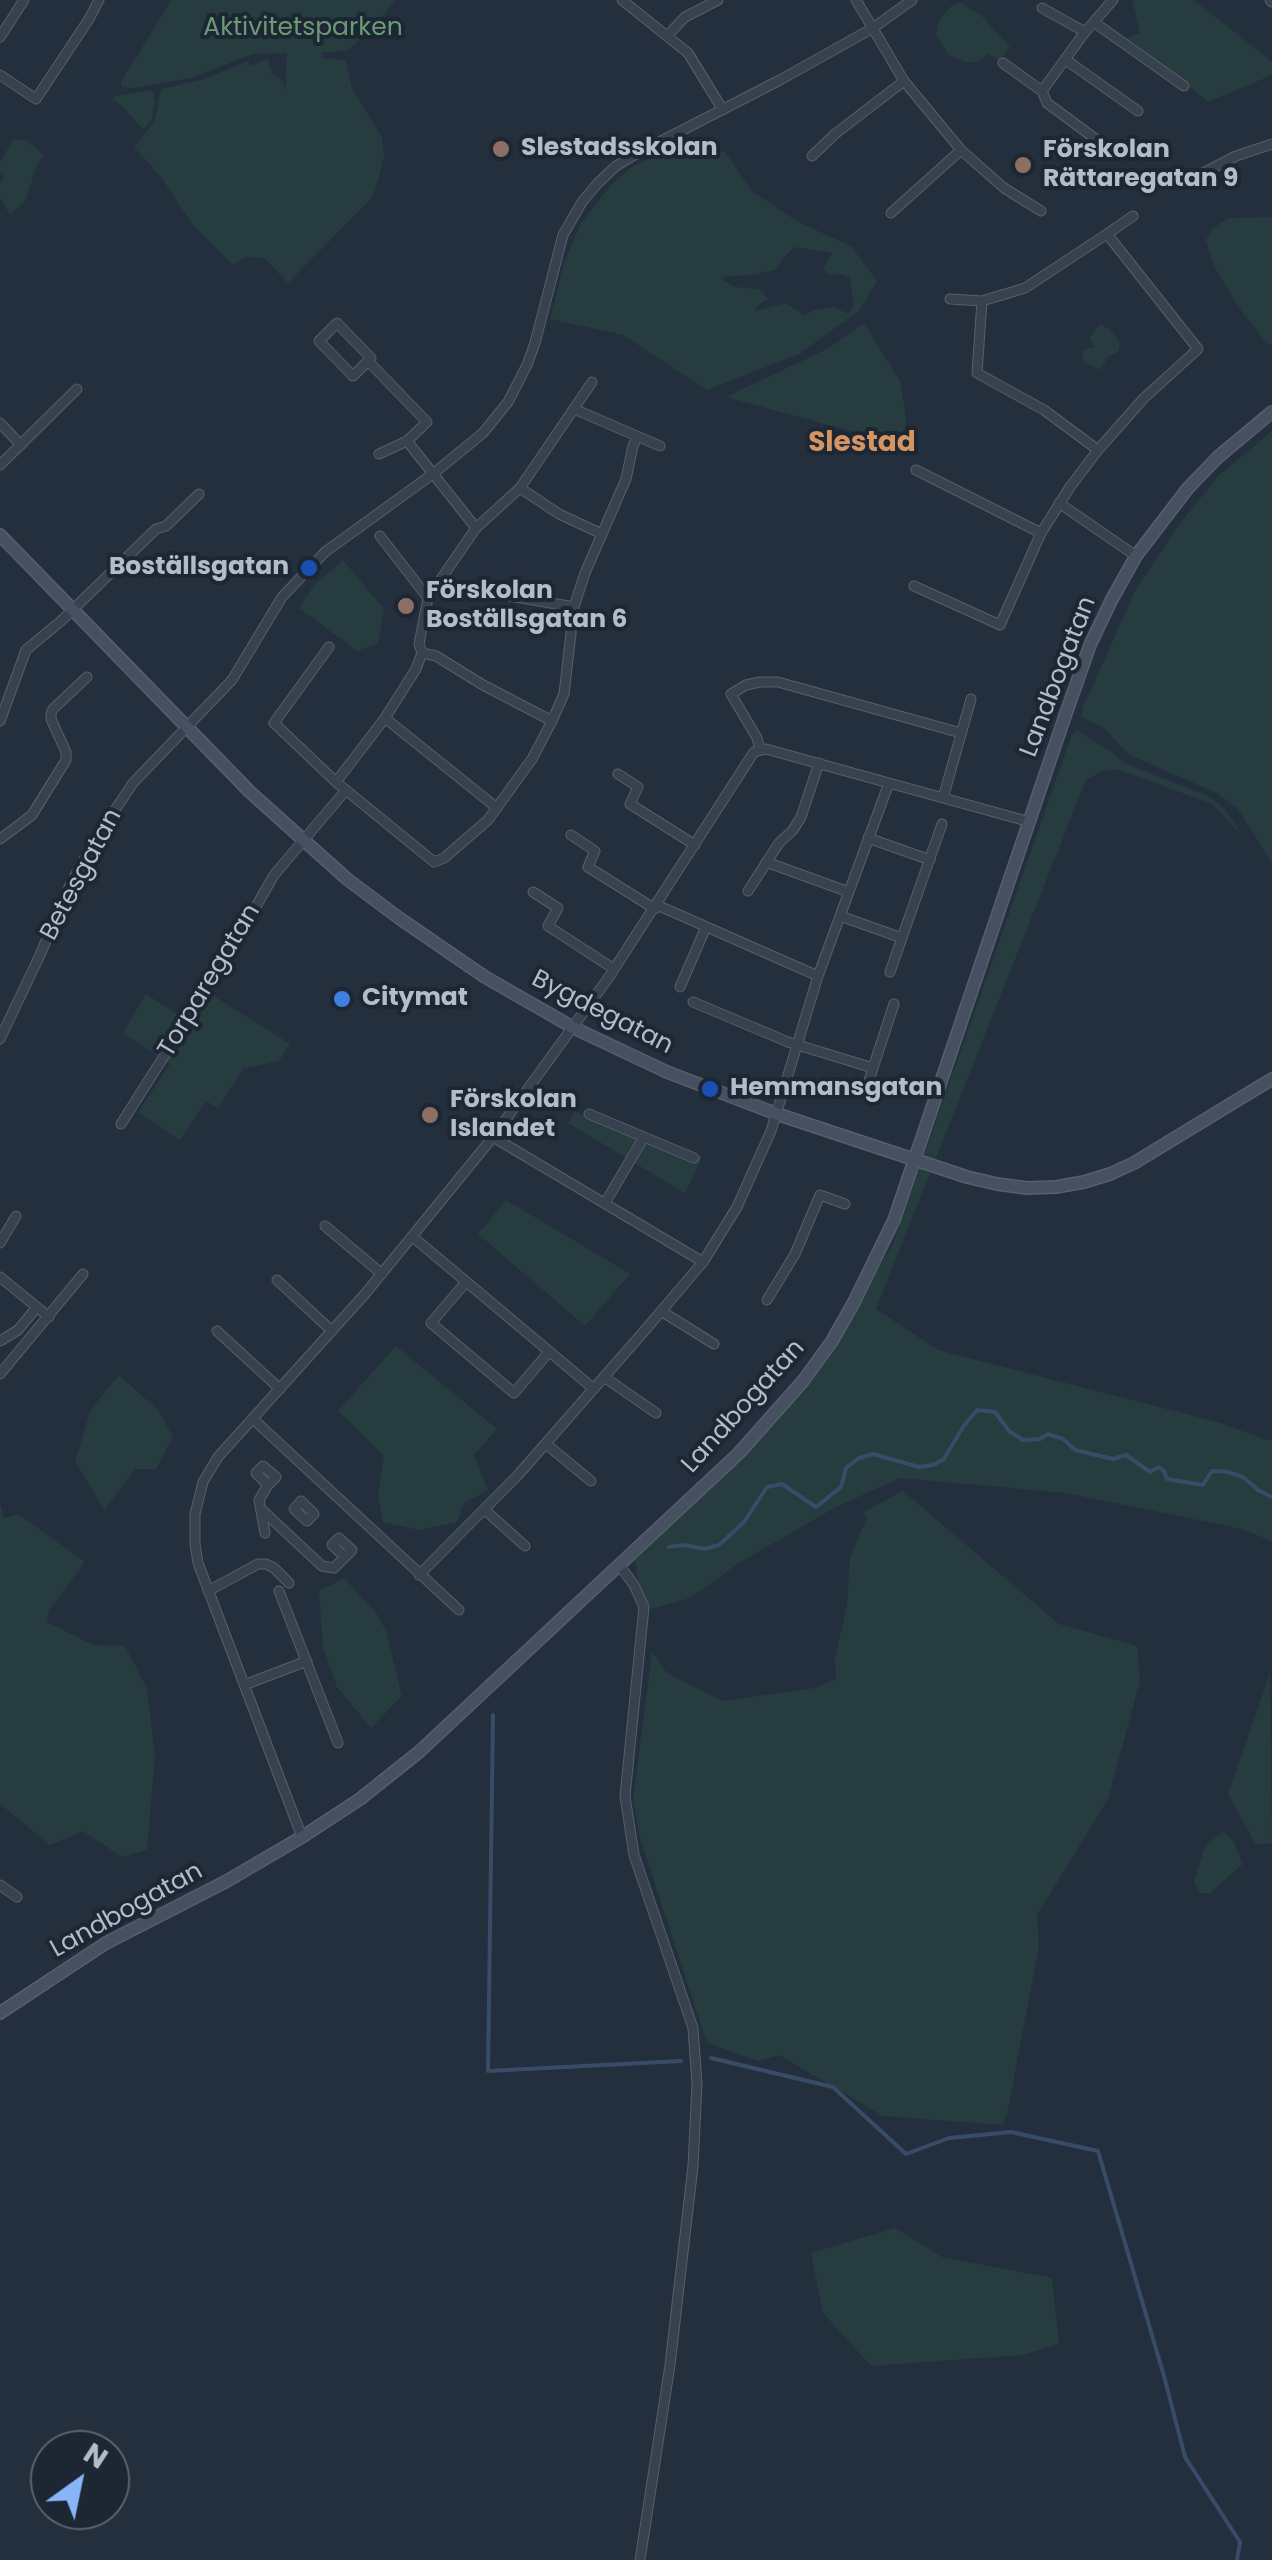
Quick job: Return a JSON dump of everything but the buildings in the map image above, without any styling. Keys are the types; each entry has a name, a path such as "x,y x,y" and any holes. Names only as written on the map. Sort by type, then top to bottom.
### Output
{"street":[{"path":"0,37 24,0"},
{"path":"0,75 36,99 99,0"},
{"path":"622,0 695,61 723,110"},
{"path":"666,36 685,17 718,0"},
{"path":"856,0 904,81 961,150 1004,188 1041,210"},
{"path":"187,728 232,680 282,597 309,568 483,432 508,402 527,365 563,235 598,183 636,154 872,28 912,0"},
{"path":"1042,91 1113,0"},
{"path":"1042,8 1085,32"},
{"path":"1095,23 1184,86"},
{"path":"1066,60 1138,111"},
{"path":"1003,63 1042,91 1047,103 1097,140"},
{"path":"812,156 904,81"},
{"path":"1197,176 1236,156 1272,144"},
{"path":"892,212 961,150"},
{"path":"950,299 982,301 1026,288 1133,216"},
{"path":"914,586 998,629 1041,533 1059,503 1098,450 1144,398 1198,349 1106,234"},
{"path":"982,301 976,373 1044,410 1098,450"},
{"path":"337,323 372,358 368,361 353,376 319,342 337,323"},
{"path":"368,361 428,422 407,441 378,454"},
{"path":"336,782 385,718 416,669 422,653 419,644 428,598 476,528 520,488 592,382"},
{"path":"0,465 77,390"},
{"path":"574,410 660,446"},
{"name":"Landbogatan","path":"0,2014 106,1943 225,1882 360,1799 419,1752 620,1566 739,1453 803,1382 832,1341 894,1220 1090,645 1112,599 1162,520 1208,467 1272,412"},
{"path":"0,423 21,445"},
{"path":"329,648 274,723 336,782 434,862 444,858 477,831 497,808 532,760 564,694 574,607 626,479 637,437"},
{"path":"407,441 476,528"},
{"path":"916,470 1041,533"},
{"path":"520,488 558,514 602,534"},
{"path":"0,721 26,650 156,528 166,526 199,494"},
{"path":"1059,503 1136,556"},
{"name":"Bygdegatan","path":"0,535 187,728 302,842 347,880 465,964 574,1028 667,1072 915,1160 996,1184 1027,1188 1084,1182 1134,1162 1272,1080"},
{"path":"380,536 428,598"},
{"path":"486,592 574,607"},
{"path":"422,653 436,656 552,720"},
{"path":"0,839 32,815 66,760 51,714 86,677"},
{"path":"760,749 757,738 727,696 760,682 778,682 961,733"},
{"path":"943,798 971,699"},
{"path":"385,718 497,808"},
{"name":"Betesgatan","path":"0,1038 93,843 133,783 187,728"},
{"path":"302,1837 198,1563 194,1527 199,1497 218,1457 382,1274 493,1137 614,970 750,757 760,749 1030,822"},
{"path":"748,891 801,817 819,763"},
{"path":"618,774 638,787 630,804 695,845"},
{"path":"419,1575 546,1444 662,1310 702,1262 744,1196 778,1114 818,976 888,782"},
{"path":"302,842 346,790"},
{"path":"890,972 942,824"},
{"path":"571,835 595,850 588,868 656,907 818,976"},
{"path":"868,838 930,860"},
{"name":"Torparegatan","path":"121,1124 274,875 302,842"},
{"path":"766,862 849,892"},
{"path":"533,892 558,908 548,926 614,970"},
{"path":"840,916 902,938"},
{"path":"680,986 706,927"},
{"path":"693,1002 797,1044 873,1068"},
{"path":"868,1084 894,1004"},
{"path":"589,1114 694,1158"},
{"path":"493,1137 702,1262"},
{"path":"606,1204 644,1137"},
{"path":"767,1300 794,1254 820,1196 845,1204"},
{"path":"0,1241 16,1216"},
{"path":"324,1226 382,1274"},
{"path":"413,1237 594,1389"},
{"path":"0,1374 83,1274"},
{"path":"0,1277 49,1317"},
{"path":"277,1280 332,1331"},
{"path":"466,1282 431,1323 514,1393 549,1352"},
{"path":"0,1340 18,1330 36,1308"},
{"path":"662,1310 714,1344"},
{"path":"217,1331 280,1390"},
{"path":"604,1377 656,1414"},
{"path":"253,1419 459,1610"},
{"path":"546,1444 592,1481"},
{"path":"265,1533 259,1500 268,1485"},
{"path":"262,1510 327,1568 334,1568 345,1558"},
{"path":"485,1510 525,1546"},
{"path":"291,1538 307,1521"},
{"path":"208,1591 258,1564 274,1568 289,1582"},
{"path":"620,1566 644,1607 625,1796 634,1855 693,2028 697,2084 693,2166 670,2365 640,2560"},
{"path":"279,1591 338,1744"},
{"path":"244,1685 306,1660"},
{"path":"0,1885 17,1897"}],"green space":[{"name":"Aktivitetsparken","path":"171,0 396,0 348,50 321,53 322,58 345,60 352,88 382,137 384,157 371,199 288,283 264,258 244,257 233,265 192,224 161,177 134,147 155,120 161,89 201,80 249,61 249,66 268,59 272,74 283,81 285,92 287,53 253,54 191,78 122,87 121,82"},
{"path":"1132,0 1194,0 1272,62 1272,75 1208,102 1124,39 1140,33"},
{"path":"961,3 981,15 1010,47 1000,61 988,54 968,63 949,55 936,35 939,20 951,6"},
{"path":"149,90 155,102 152,119 144,130 118,102 111,100"},
{"path":"13,140 26,140 44,155 37,164 25,202 10,215 0,197 0,184 5,176 0,172 0,162"},
{"path":"679,144 725,152 752,191 798,222 851,246 877,281 859,311 799,354 707,390 623,335 550,319 565,260 581,223 611,185 632,167","holes":["795,247 832,253 823,269 830,275 850,278 854,305 849,314 833,307 804,315 786,303 755,311 768,299 759,289 735,287 721,279 775,270"]},
{"path":"1272,217 1272,345 1266,343 1242,312 1214,267 1206,240 1212,229 1228,218"},
{"path":"864,323 900,381 906,417 904,442 726,397 829,348"},
{"path":"1101,325 1110,329 1120,343 1118,352 1105,358 1100,370 1084,362 1082,355 1089,347 1094,348 1090,337"},
{"path":"1272,431 1272,863 1238,809 1217,793 1132,756 1106,729 1081,717 1136,589 1178,526 1218,476"},
{"path":"343,560 384,609 378,643 357,651 299,608 315,584"},
{"path":"1077,730 1126,764 1208,796 1225,809 1242,835 1212,804 1117,769 1086,780 876,1309 938,1350 1272,1439 1272,1541 1242,1529 1066,1493 900,1478 836,1507 739,1563 690,1598 651,1609 640,1590 635,1560 730,1469 811,1377 893,1244 1071,737"},
{"path":"201,988 290,1044 279,1061 243,1069 218,1108 206,1101 180,1140 138,1112 170,1064 123,1033 146,994 182,1017"},
{"path":"575,1112 695,1163 702,1157 685,1193 568,1123"},
{"path":"506,1200 630,1274 585,1326 478,1234"},
{"path":"396,1346 497,1429 474,1455 488,1490 464,1503 457,1522 419,1530 383,1522 378,1495 384,1456 338,1411"},
{"path":"119,1375 158,1410 173,1437 156,1469 135,1469 104,1510 75,1461 91,1409"},
{"path":"903,1491 1059,1624 1137,1646 1140,1681 1108,1799 1037,1915 1039,1946 1003,2125 883,2116 779,2055 758,2061 707,2043 640,1838 633,1800 652,1652 667,1673 723,1701 815,1688 836,1679 835,1659 847,1605 850,1558 867,1517 863,1512"},
{"path":"0,1503 4,1518 18,1514 85,1562 49,1610 47,1622 93,1645 125,1646 147,1688 155,1754 147,1850 122,1857 83,1831 50,1845 0,1804"},
{"path":"344,1578 377,1614 386,1631 402,1696 371,1728 337,1687 323,1647 319,1591"},
{"path":"1270,1673 1272,1843 1256,1845 1228,1794"},
{"path":"1223,1831 1233,1840 1243,1864 1210,1893 1199,1893 1194,1881 1205,1846"},
{"path":"895,2228 942,2257 1052,2278 1059,2344 1023,2355 871,2366 823,2313 811,2253"}],"waterway":[{"path":"669,1547 705,1549 719,1545 744,1522 767,1487 782,1484 816,1507 841,1487 846,1468 859,1458 873,1454 919,1467 933,1465 944,1459 977,1410 995,1412 1009,1431 1023,1440 1048,1434 1063,1439 1075,1450 1113,1459 1126,1455 1150,1472 1159,1467 1167,1479 1203,1485 1212,1471 1228,1472 1243,1477 1272,1497"},
{"path":"493,1715 488,2071 681,2061"},
{"path":"711,2058 833,2087 906,2154 949,2138 1011,2132 1098,2151 1185,2457 1240,2542 1237,2560"}],"place":[{"name":"Slestadsskolan","path":"501,149"},
{"name":"Förskolan Rättaregatan 9","path":"1023,165"},
{"name":"Boställsgatan","path":"309,568"},
{"name":"Förskolan Boställsgatan 6","path":"406,606"},
{"name":"Citymat","path":"342,999"},
{"name":"Hemmansgatan","path":"710,1089"},
{"name":"Förskolan Islandet","path":"430,1115"}],"district":[{"name":"Slestad","path":"862,444"}]}
